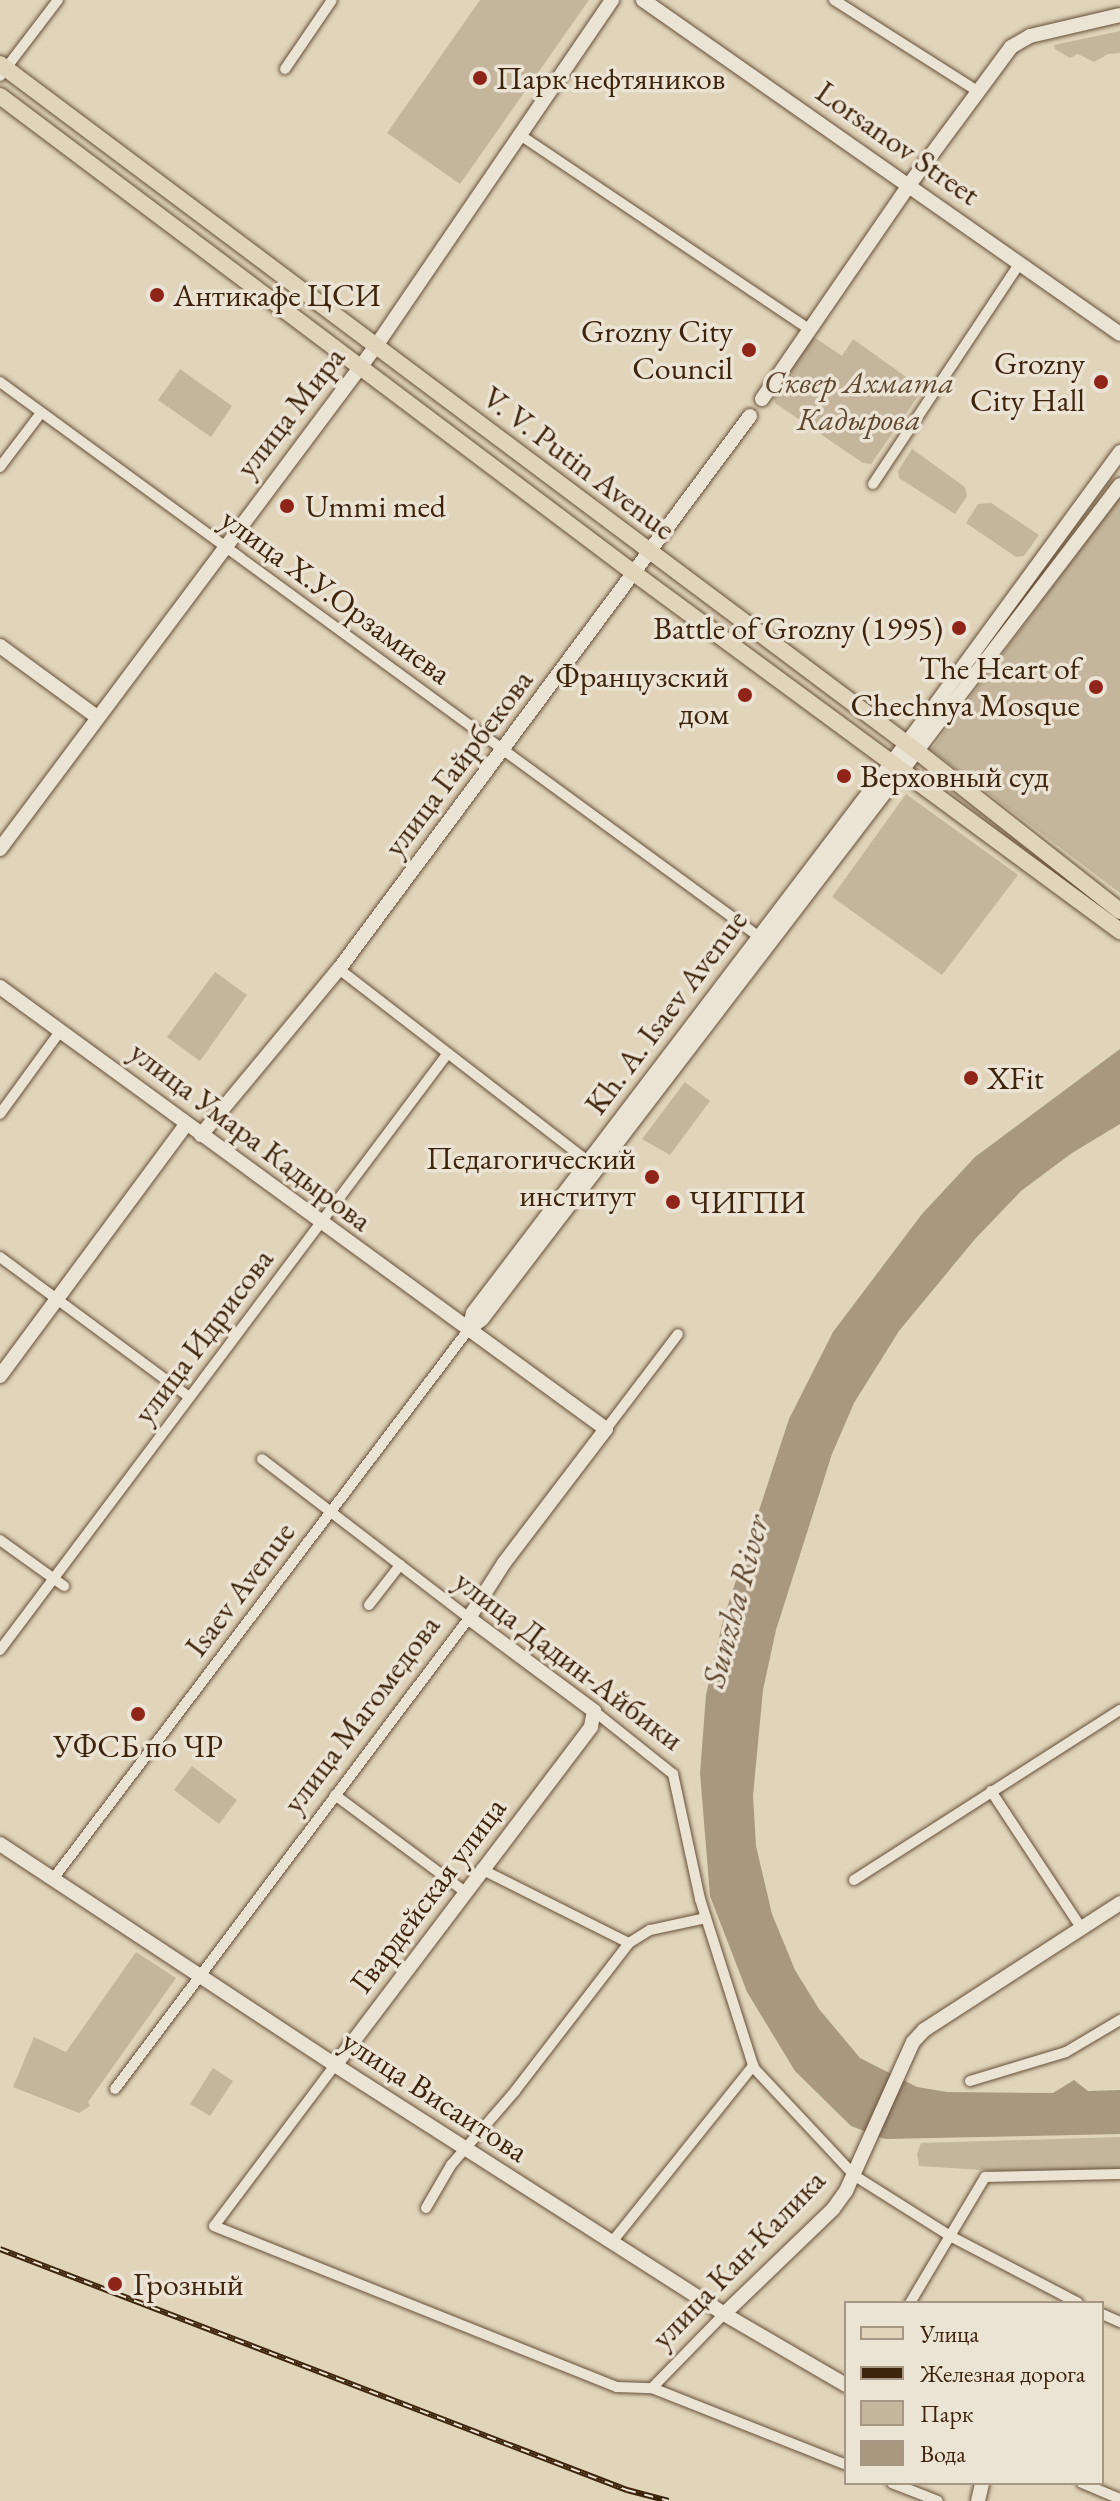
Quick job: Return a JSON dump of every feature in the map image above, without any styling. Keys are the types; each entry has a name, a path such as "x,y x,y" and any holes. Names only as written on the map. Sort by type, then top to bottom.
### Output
{"main road":[{"name":"улица Мира","path":"0,849 376,346 612,0"},
{"name":"Lorsanov Street","path":"643,0 1120,334"},
{"path":"762,399 976,90 1016,42 1120,15"},
{"name":"V. V. Putin Avenue","path":"2,70 912,747 1120,911"},
{"name":"V. V. Putin Avenue","path":"0,96 634,573 1120,931"},
{"name":"улица Гайрбекова","path":"201,1135 339,969 750,416"},
{"name":"Kh. A. Isaev Avenue","path":"469,1329 473,1313 587,1161 898,767 1120,452"},
{"name":"Kh. A. Isaev Avenue","path":"912,747 1120,485"},
{"path":"0,646 97,717"},
{"name":"Kh. A. Isaev Avenue","path":"469,1329 482,1319 764,940"},
{"name":"улица Умара Кадырова","path":"0,987 606,1429"},
{"path":"0,1376 186,1125"},
{"name":"улица Магомедова","path":"469,1618 504,1563 606,1429"},
{"name":"улица Дадин-Айбики","path":"469,1618 594,1711"},
{"name":"Гвардейская улица","path":"335,2065 481,1869 582,1741 591,1727 594,1711"},
{"name":"улица Висаитова","path":"0,1844 335,2065 724,2314 844,2384"},
{"name":"улица Кан-Калика","path":"724,2314 833,2209 855,2176 913,2042 936,2021 1120,1903"}],"street":[{"path":"2,70 58,0"},
{"path":"285,69 332,0"},
{"path":"834,0 976,90"},
{"path":"520,135 810,330"},
{"path":"873,484 1020,263"},
{"name":"улица Х.У.Орзамиева","path":"0,382 764,940"},
{"path":"0,467 41,413"},
{"path":"339,969 587,1161"},
{"path":"0,1114 61,1030"},
{"name":"улица Идрисова","path":"0,1650 448,1053"},
{"path":"0,1257 189,1397"},
{"name":"Isaev Avenue","path":"53,1879 469,1329"},
{"name":"улица Магомедова","path":"606,1429 678,1334"},
{"name":"улица Дадин-Айбики","path":"262,1459 469,1618"},
{"path":"0,1540 64,1586"},
{"path":"369,1605 400,1565"},
{"name":"улица Магомедова","path":"115,2089 469,1618"},
{"path":"854,1880 1120,1710"},
{"name":"улица Дадин-Айбики","path":"594,1711 673,1774 706,1918 753,2066 855,2176 952,2237 1069,2301"},
{"path":"991,1791 1082,1929"},
{"path":"335,1795 465,1892"},
{"path":"481,1869 629,1943"},
{"path":"426,2208 466,2148 515,2091 629,1943 650,1930 706,1918"},
{"path":"970,2081 1066,2052 1120,2020"},
{"name":"Гвардейская улица","path":"335,2065 214,2226 617,2387 652,2388"},
{"path":"612,2242 753,2066"},
{"path":"911,2301 985,2177 1120,2174"},
{"name":"улица Кан-Калика","path":"652,2388 724,2314"},
{"path":"652,2388 844,2464"},
{"path":"897,2485 938,2501"},
{"path":"1087,2485 1120,2499"}],"green space":[{"name":"Парк нефтяников","path":"480,0 589,0 460,184 387,133"},
{"path":"1120,31 1120,53 1108,54 1094,62 1078,54 1070,58 1055,49 1054,45"},
{"name":"Сквер Ахмата Кадырова","path":"811,335 842,356 853,339 923,389 871,464 863,463 775,403 773,396"},
{"path":"180,369 232,406 211,437 158,400"},
{"path":"912,449 965,487 967,496 955,514 899,478 898,471"},
{"path":"1120,496 1120,893 931,750"},
{"path":"991,503 1039,535 1024,556 1016,557 966,523 978,504"},
{"path":"906,794 1018,875 942,975 832,897"},
{"path":"215,972 247,995 200,1061 167,1037"},
{"path":"685,1082 710,1101 670,1155 642,1139"},
{"path":"192,1766 237,1800 219,1824 174,1790"},
{"path":"136,1952 176,1978 88,2102 90,2106 79,2113 13,2087 34,2037 66,2052"},
{"path":"213,2068 233,2081 210,2116 190,2104"},
{"path":"1120,2137 1120,2170 998,2171 919,2166 917,2154 921,2143"}],"water":[{"name":"Sunzha River","path":"1120,1049 1120,1124 1072,1153 1021,1191 975,1239 899,1331 854,1403 832,1454 776,1630 763,1690 753,1796 756,1846 772,1914 795,1970 819,2009 860,2058 917,2087 947,2092 1053,2093 1074,2080 1088,2091 1120,2090 1120,2134 885,2139 851,2126 795,2071 747,1992 710,1896 700,1773 706,1695 723,1620 789,1419 833,1332 922,1214 975,1157"}],"railway":[{"path":"0,2249 627,2490 669,2501"}],"place":[{"name":"Парк нефтяников","path":"480,78"},
{"name":"Антикафе ЦСИ","path":"157,295"},
{"name":"Grozny City Council","path":"749,350"},
{"name":"Grozny City Hall","path":"1101,382"},
{"name":"Ummi med","path":"287,506"},
{"name":"Battle of Grozny (1995)","path":"959,628"},
{"name":"The Heart of Chechnya Mosque","path":"1096,687"},
{"name":"Французский дом","path":"745,695"},
{"name":"Верховный суд","path":"844,776"},
{"name":"XFit","path":"971,1078"},
{"name":"Педагогический институт","path":"652,1177"},
{"name":"ЧИГПИ","path":"673,1202"},
{"name":"УФСБ по ЧР","path":"138,1714"},
{"name":"Грозный","path":"115,2284"}]}
